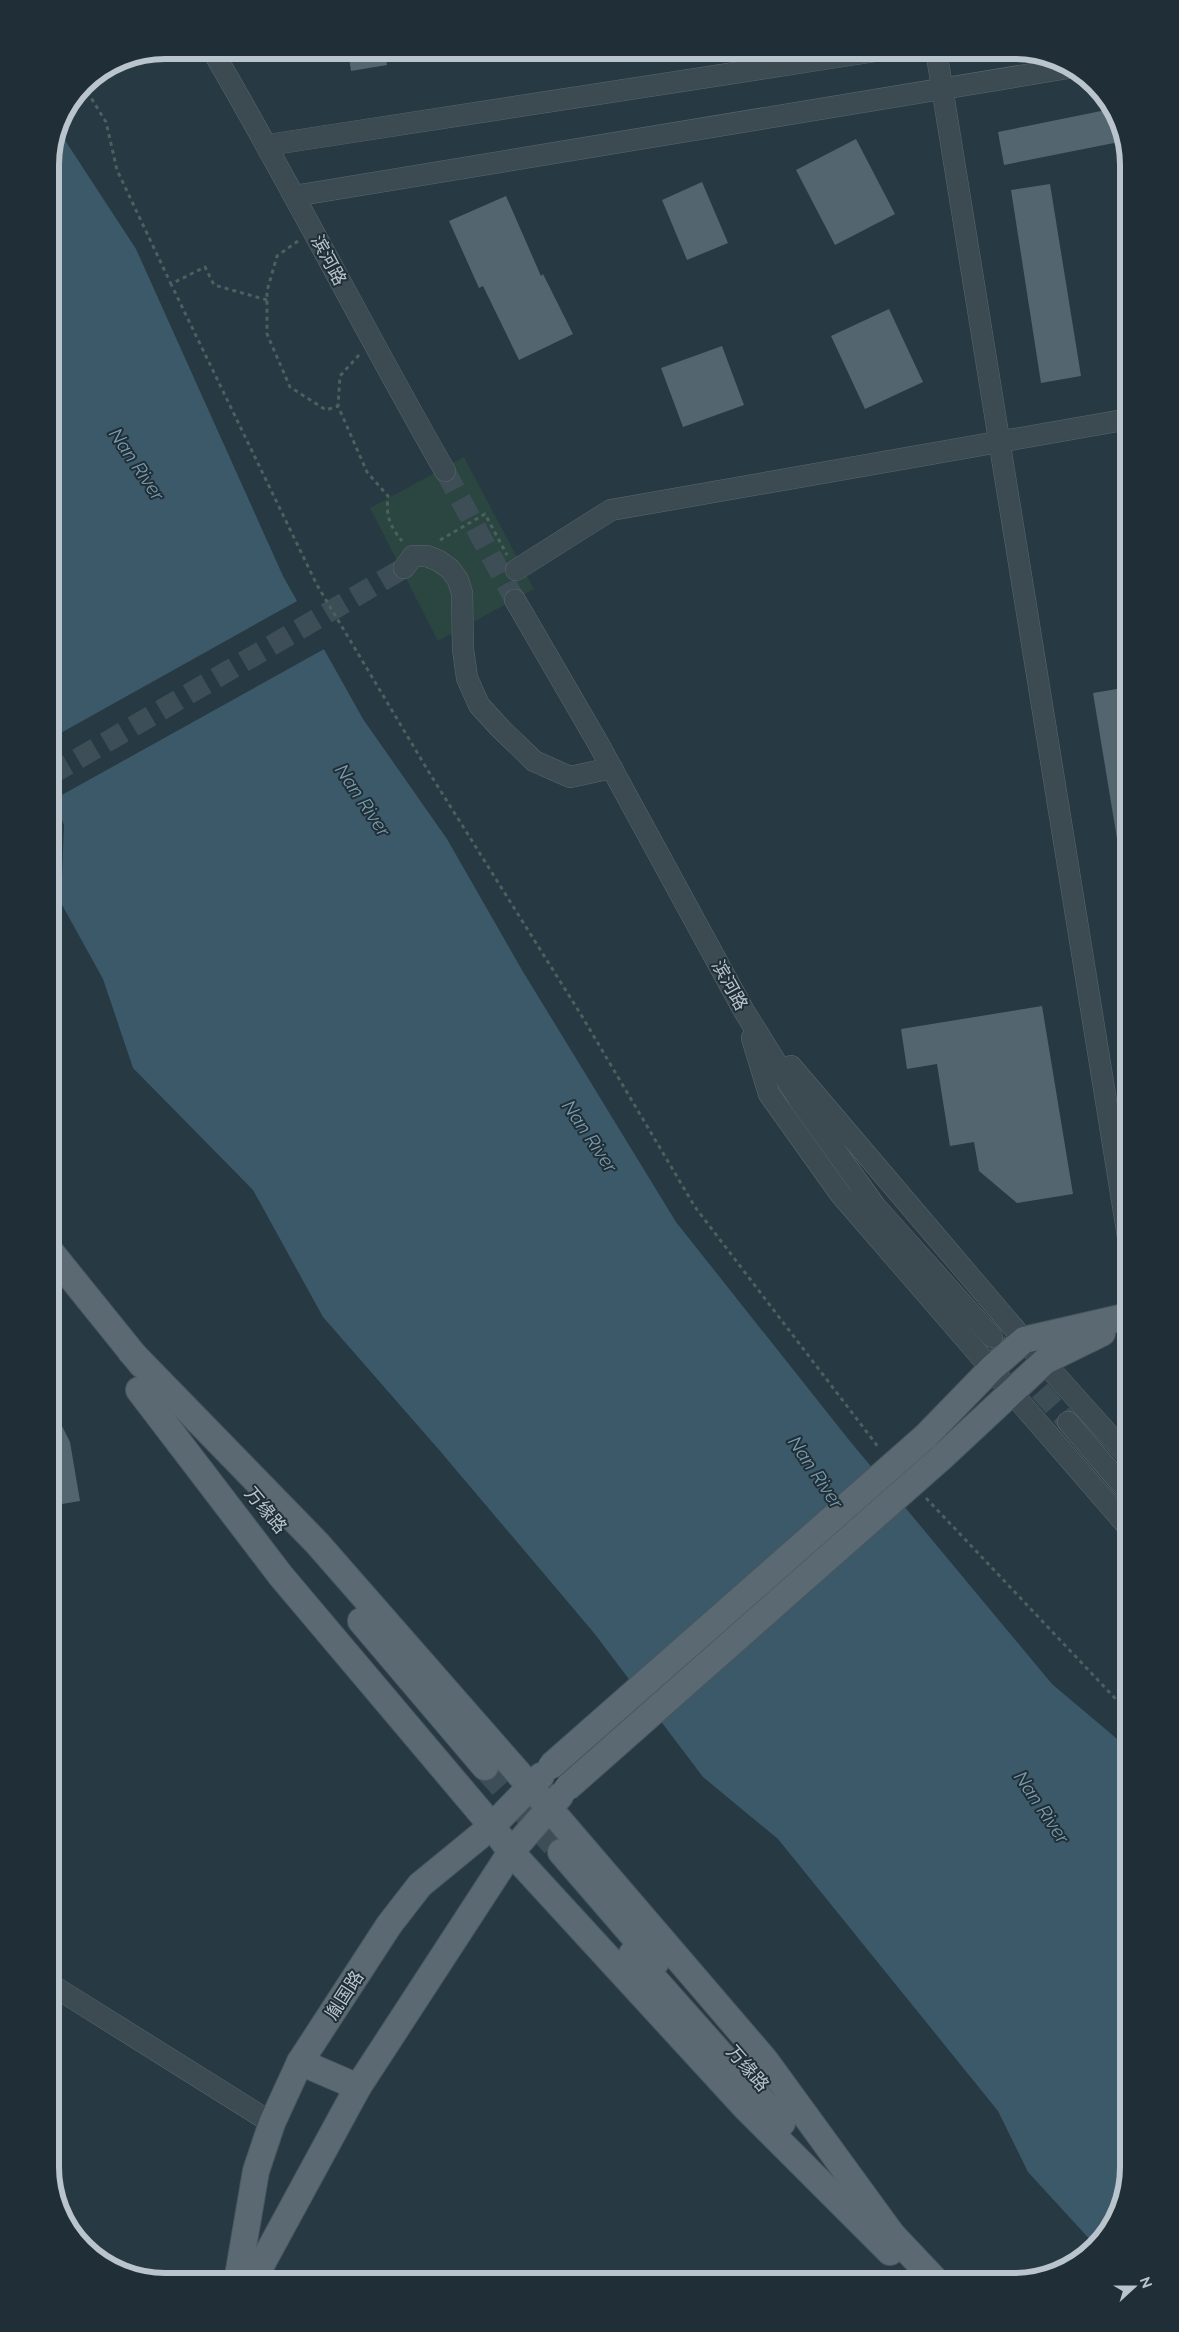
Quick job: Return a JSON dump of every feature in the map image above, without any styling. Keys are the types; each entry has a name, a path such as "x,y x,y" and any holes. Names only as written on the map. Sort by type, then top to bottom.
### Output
{"main road":[{"name":"万缘路","path":"59,1262 131,1352 480,1771 380,1663 139,1390 59,1289"},
{"path":"1024,1340 1120,1320"},
{"path":"257,2273 358,2087 511,1852 548,1808 568,1788 942,1457 1045,1361 1120,1323"},
{"name":"胤国路","path":"239,2273 256,2170 272,2123 300,2062 389,1925 420,1885 492,1826 551,1766 926,1436 992,1368 1024,1340"},
{"path":"131,1352 317,1543 765,2060 894,2247"},
{"path":"139,1390 281,1576 492,1826 511,1852 745,2107 894,2247"},
{"name":"万缘路","path":"555,1856 894,2247 912,2273"},
{"path":"300,2062 358,2087"},
{"name":"万缘路","path":"894,2247 926,2273"}],"street":[{"name":"滨河路","path":"217,59 268,146 370,338 445,471"},
{"path":"268,146 824,59"},
{"path":"937,59 1120,1187"},
{"path":"294,196 1060,69"},
{"path":"516,570 612,510 1120,421"},
{"path":"408,562 427,556 439,561 450,569 458,580 462,593 463,649 467,678 480,705 499,727 534,761 570,777 612,768"},
{"name":"滨河路","path":"516,600 612,768 744,1011 800,1101 875,1206 992,1337"},
{"path":"744,1011 1024,1340 1045,1361 1120,1447"},
{"path":"744,1011 769,1094 841,1195 1120,1518"},
{"path":"1068,1422 1120,1483"},
{"path":"59,1990 272,2123"}],"path":[{"path":"88,92 106,122 117,170 317,585 430,774 580,1014 695,1206 880,1448"},
{"path":"312,230 277,256 267,291 266,334 290,387 326,410 338,406"},
{"path":"171,284 205,267 214,286 267,300"},
{"path":"370,338 362,352 340,376 338,406 367,472 388,496 386,513 408,562 485,514 516,570"},
{"path":"920,1491 1120,1703"}],"green space":[{"path":"464,457 534,589 438,641 370,508"}],"water":[{"name":"Nan River","path":"63,137 136,249 283,576 363,719 447,839 522,970 676,1222 849,1440 1052,1684 1120,1741 1120,2174 1115,2201 1102,2226 1091,2240 1028,2172 998,2111 778,1839 703,1777 594,1633 440,1451 323,1317 253,1190 133,1068 103,979 61,903 64,825 59,813 59,158"}],"pier":[{"path":"299,600 326,648 59,797 59,734"}],"building":[{"path":"349,59 386,59 387,65 351,71"},
{"path":"1105,110 1115,131 1118,142 1004,165 998,132"},
{"path":"856,139 895,214 835,245 796,170"},
{"path":"702,182 728,243 687,260 662,200"},
{"path":"1050,184 1081,376 1041,383 1011,190"},
{"path":"506,196 541,276 543,274 573,334 519,360 483,286 479,288 449,221"},
{"path":"889,309 923,382 865,409 831,336"},
{"path":"722,346 744,405 683,427 661,368"},
{"path":"1120,688 1120,857 1093,693"},
{"path":"1042,1006 1073,1194 1017,1203 979,1171 974,1142 950,1146 937,1064 907,1069 901,1029"},
{"path":"59,1420 70,1442 80,1501 59,1504"}],"tunnel":[{"path":"445,471 515,600"},
{"path":"59,770 404,568"},
{"path":"997,1343 1068,1422"},
{"path":"485,1767 561,1852"}]}
